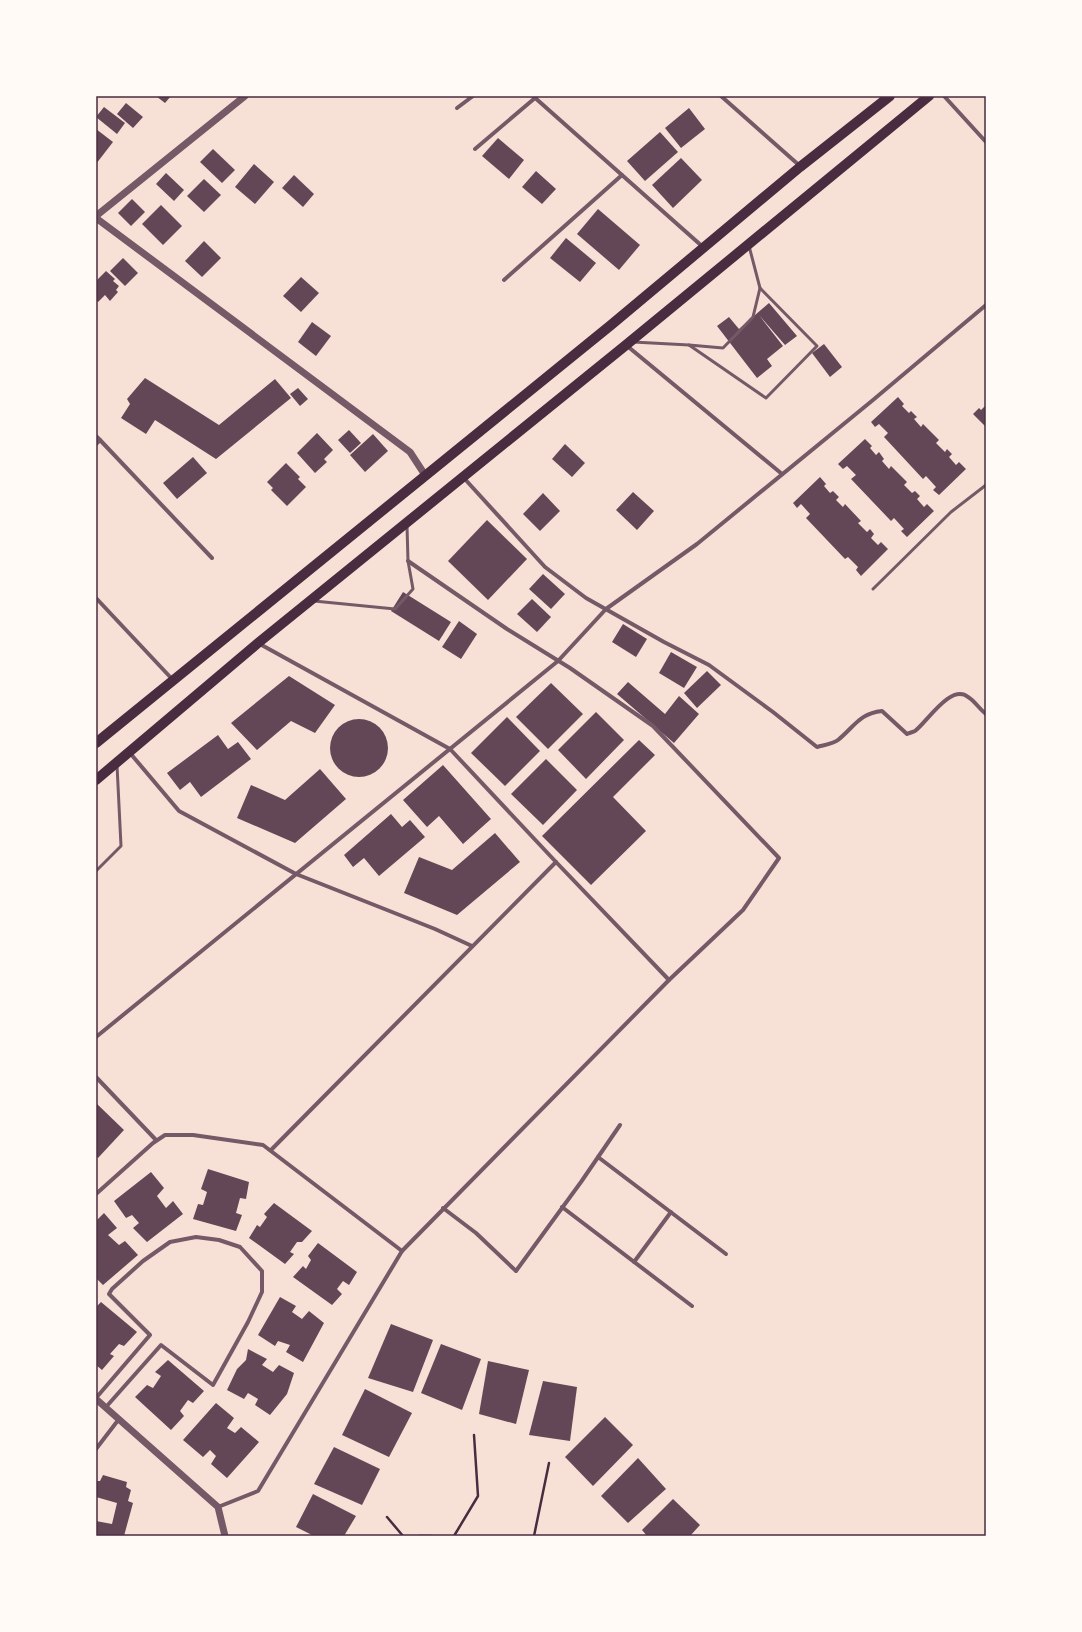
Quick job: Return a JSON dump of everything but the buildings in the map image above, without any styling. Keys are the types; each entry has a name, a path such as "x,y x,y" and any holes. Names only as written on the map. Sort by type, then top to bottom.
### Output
{"main road":[{"path":"96,743 611,325 800,167 890,96"},
{"path":"96,780 258,643 628,344 929,96"}],"street":[{"path":"246,96 96,217 410,452 425,475"},
{"path":"457,108 473,96"},
{"path":"721,96 800,167"},
{"path":"944,96 986,142"},
{"path":"475,149 534,97 704,248"},
{"path":"504,280 622,175"},
{"path":"96,1037 558,661 606,609 697,544 986,305"},
{"path":"628,344 782,474"},
{"path":"96,436 98,442 212,558"},
{"path":"462,477 545,567 586,598 664,642 709,665 773,712 817,747 837,741 863,716 874,712 882,711 907,734 915,731 950,696 960,694 968,696 978,708 986,714"},
{"path":"218,1507 258,1491 402,1251 669,980 743,910 779,858 653,726 408,561"},
{"path":"96,598 173,680"},
{"path":"258,643 450,748 669,980"},
{"path":"129,753 180,811 296,874 435,929 472,946"},
{"path":"271,1150 556,862"},
{"path":"96,1077 156,1140"},
{"path":"444,1208 476,1233 516,1270 620,1125"},
{"path":"96,1194 156,1140 165,1135 193,1135 263,1145 402,1251"},
{"path":"598,1157 726,1254"},
{"path":"562,1207 692,1306"},
{"path":"634,1262 671,1212"},
{"path":"106,1408 160,1345 213,1385 248,1322 262,1292 262,1271 240,1247 219,1240 196,1237 170,1242 143,1261 112,1289 109,1294 150,1335 96,1398 106,1408 218,1507 225,1536"},
{"path":"96,1449 119,1419"}],"lane":[{"path":"628,344 689,345 723,348 753,317 760,288 748,244"},
{"path":"689,345 766,398 817,346 760,288"},
{"path":"873,589 951,512 986,484"},
{"path":"312,600 395,609 413,589 408,561 407,523"},
{"path":"96,871 121,846 116,764"}],"path":[{"path":"454,1536 478,1496 474,1435"},
{"path":"534,1536 549,1463"},
{"path":"387,1517 403,1536"},
{"path":"419,1536 432,1536"}]}
